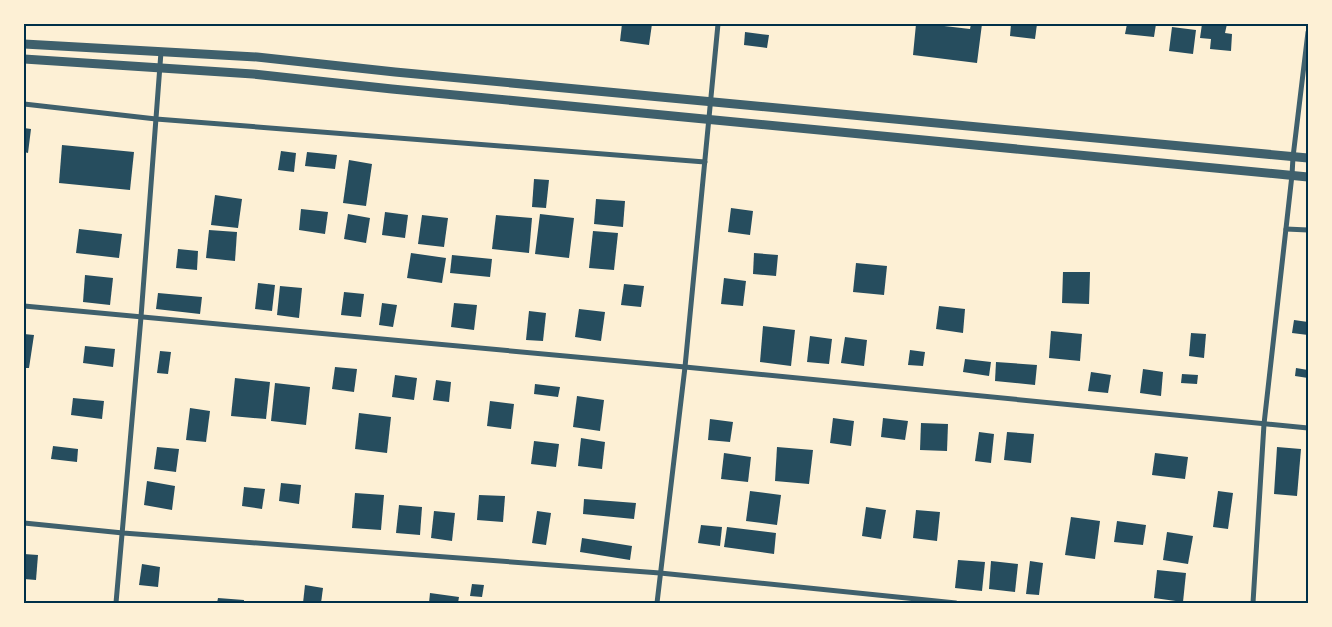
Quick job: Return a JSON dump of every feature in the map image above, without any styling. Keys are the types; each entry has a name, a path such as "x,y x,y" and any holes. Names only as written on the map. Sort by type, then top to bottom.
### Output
{"street":[{"path":"657,603 684,367 718,24"},
{"path":"1253,603 1264,424 1292,175 1292,157 1308,32"},
{"path":"24,44 257,57 1308,158"},
{"path":"116,603 141,317 161,52"},
{"path":"24,59 253,74 1308,177"},
{"path":"24,104 156,119 705,162"},
{"path":"1286,229 1308,230"},
{"path":"24,306 684,367 1308,428"},
{"path":"24,523 123,533 660,573 956,603"}],"building":[{"path":"622,24 652,24 649,45 620,41"},
{"path":"916,24 970,29 971,24 982,24 977,63 913,55"},
{"path":"1011,24 1037,24 1035,39 1010,36"},
{"path":"1127,24 1156,24 1154,37 1125,34"},
{"path":"1202,24 1227,24 1225,33 1232,34 1231,51 1210,49 1211,39 1200,38"},
{"path":"1172,27 1196,30 1193,54 1169,51"},
{"path":"745,32 769,35 767,48 744,45"},
{"path":"24,128 31,129 28,153 24,152"},
{"path":"62,145 134,152 130,190 59,183"},
{"path":"281,151 296,153 294,172 278,170"},
{"path":"307,152 337,155 335,169 305,166"},
{"path":"349,160 372,164 366,206 343,203"},
{"path":"534,179 549,180 546,208 532,207"},
{"path":"215,195 242,199 238,228 211,225"},
{"path":"596,199 625,201 623,227 594,224"},
{"path":"731,208 753,211 750,235 728,232"},
{"path":"301,209 328,212 325,234 299,230"},
{"path":"385,212 408,215 405,238 382,235"},
{"path":"348,214 370,218 366,243 344,239"},
{"path":"540,214 574,218 569,258 535,254"},
{"path":"422,215 448,218 444,247 418,244"},
{"path":"496,215 532,218 529,253 492,249"},
{"path":"79,229 122,234 119,258 76,253"},
{"path":"209,230 237,232 235,261 206,258"},
{"path":"593,231 618,233 614,270 589,268"},
{"path":"178,249 198,251 197,270 176,268"},
{"path":"411,253 446,258 442,283 407,278"},
{"path":"754,253 778,255 776,276 753,274"},
{"path":"452,255 492,259 490,277 450,273"},
{"path":"856,263 887,266 884,295 853,292"},
{"path":"1063,272 1090,272 1089,304 1062,303"},
{"path":"85,275 113,278 110,305 83,302"},
{"path":"724,278 746,281 743,306 721,304"},
{"path":"258,283 275,285 272,311 255,309"},
{"path":"624,284 644,286 641,307 621,305"},
{"path":"280,286 302,288 299,318 277,315"},
{"path":"344,292 364,294 361,317 341,315"},
{"path":"158,293 202,297 200,314 156,309"},
{"path":"382,303 397,305 393,327 379,325"},
{"path":"454,303 477,305 474,330 451,327"},
{"path":"939,306 965,309 963,333 936,329"},
{"path":"579,309 605,312 601,341 575,337"},
{"path":"529,311 546,313 543,341 526,340"},
{"path":"1294,320 1308,322 1308,335 1292,333"},
{"path":"763,326 795,330 791,366 760,362"},
{"path":"1051,331 1082,334 1080,361 1049,358"},
{"path":"1191,333 1206,334 1204,358 1189,356"},
{"path":"24,334 34,335 29,368 24,368"},
{"path":"810,336 832,339 829,364 807,362"},
{"path":"845,337 867,340 864,366 841,363"},
{"path":"85,346 115,349 113,367 83,363"},
{"path":"910,350 925,352 923,366 908,365"},
{"path":"160,351 171,352 168,374 157,373"},
{"path":"965,359 991,362 989,376 963,372"},
{"path":"996,362 1037,365 1035,385 995,381"},
{"path":"335,367 357,369 354,392 332,389"},
{"path":"1296,368 1308,370 1308,378 1295,376"},
{"path":"1143,369 1163,372 1161,396 1140,393"},
{"path":"1091,372 1111,375 1108,393 1088,391"},
{"path":"1182,374 1198,375 1197,384 1181,383"},
{"path":"395,375 417,378 414,400 392,397"},
{"path":"235,378 270,382 266,419 231,416"},
{"path":"436,380 451,382 449,402 433,400"},
{"path":"275,383 310,387 306,425 271,421"},
{"path":"535,384 560,387 558,397 534,394"},
{"path":"577,396 604,400 600,431 573,427"},
{"path":"73,398 104,401 102,419 71,415"},
{"path":"490,401 514,404 511,429 487,426"},
{"path":"190,408 210,411 206,442 186,440"},
{"path":"359,413 391,417 387,453 355,449"},
{"path":"833,418 854,421 851,446 830,443"},
{"path":"883,418 908,421 905,440 881,437"},
{"path":"710,419 733,422 730,442 708,440"},
{"path":"921,423 948,424 947,451 920,450"},
{"path":"979,432 994,434 991,463 975,461"},
{"path":"1007,432 1034,434 1031,463 1004,460"},
{"path":"581,438 605,442 602,469 578,466"},
{"path":"534,441 559,444 556,467 531,464"},
{"path":"53,446 78,449 77,462 51,459"},
{"path":"157,447 179,449 176,472 154,469"},
{"path":"777,447 813,450 809,484 775,481"},
{"path":"1277,447 1301,449 1297,496 1274,494"},
{"path":"724,453 751,457 748,482 721,479"},
{"path":"1155,453 1188,457 1185,479 1152,475"},
{"path":"147,481 175,486 172,510 144,505"},
{"path":"281,483 301,485 299,504 279,501"},
{"path":"244,487 265,489 262,509 242,506"},
{"path":"750,491 781,495 777,525 746,521"},
{"path":"1218,491 1233,493 1228,529 1213,527"},
{"path":"355,493 384,495 381,530 352,528"},
{"path":"479,495 505,496 503,522 477,520"},
{"path":"584,499 636,503 634,519 583,514"},
{"path":"399,505 422,507 420,535 396,533"},
{"path":"866,507 886,510 881,539 862,536"},
{"path":"916,510 940,512 937,541 913,538"},
{"path":"434,511 455,513 452,541 431,538"},
{"path":"537,511 551,513 546,545 532,543"},
{"path":"1071,517 1100,521 1095,559 1065,555"},
{"path":"1117,521 1146,525 1143,545 1114,542"},
{"path":"701,525 722,527 720,546 698,543"},
{"path":"727,527 776,533 774,554 724,547"},
{"path":"1167,532 1193,536 1188,564 1163,560"},
{"path":"582,538 632,546 630,560 580,552"},
{"path":"24,554 38,555 36,580 24,579"},
{"path":"958,560 985,562 982,591 955,588"},
{"path":"991,561 1018,564 1015,592 989,589"},
{"path":"1030,561 1043,563 1039,595 1026,594"},
{"path":"142,564 160,567 158,587 139,585"},
{"path":"1157,570 1186,573 1183,602 1154,598"},
{"path":"472,584 484,585 482,597 470,596"},
{"path":"305,585 323,588 321,603 303,603"},
{"path":"430,593 459,597 458,603 429,603"},
{"path":"218,598 244,600 244,603 217,603"}]}
